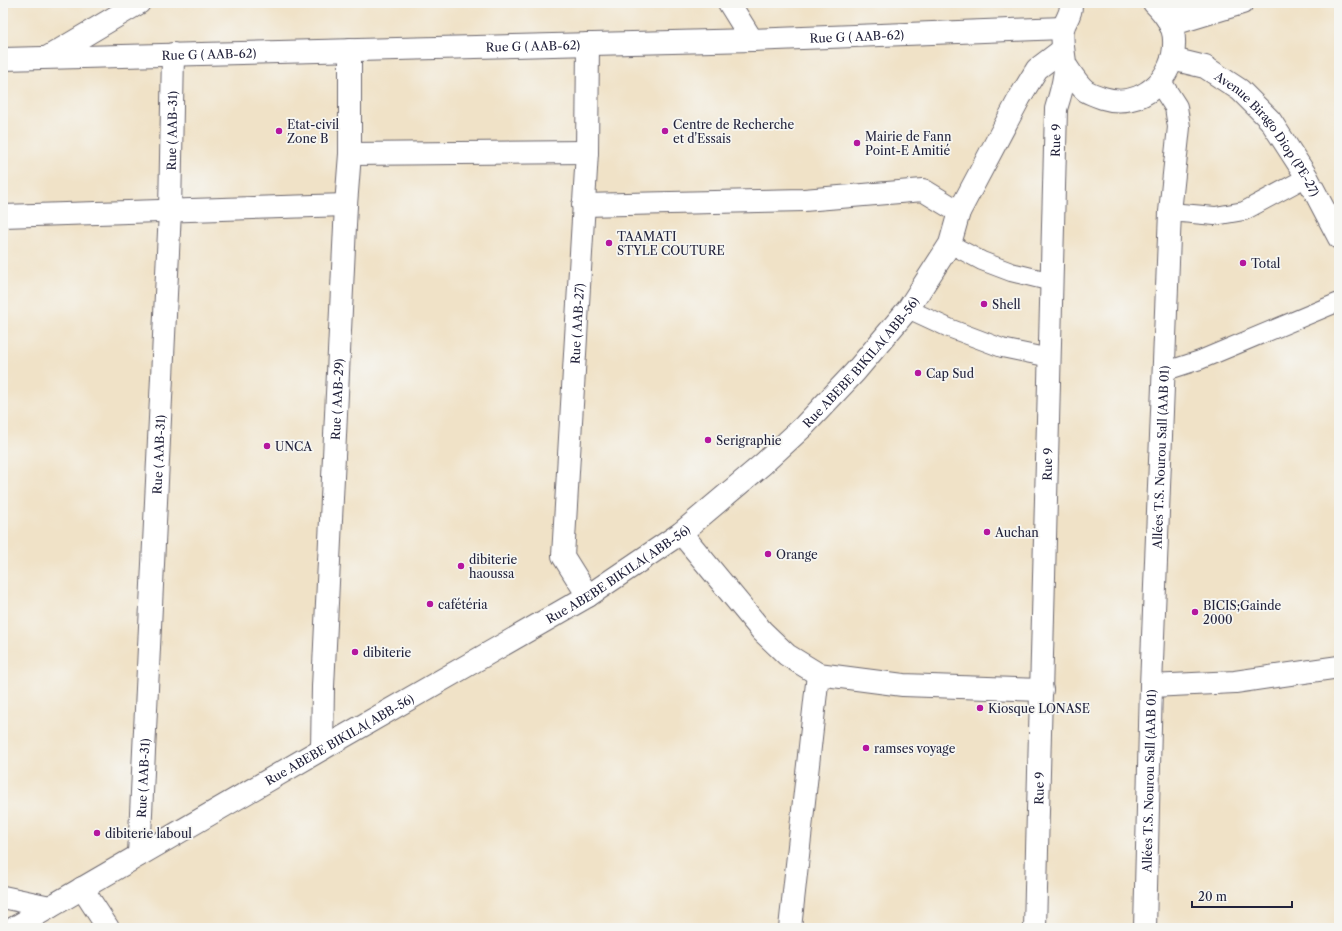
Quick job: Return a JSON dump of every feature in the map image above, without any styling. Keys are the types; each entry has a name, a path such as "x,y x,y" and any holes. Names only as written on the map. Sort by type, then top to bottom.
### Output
{"street":[{"path":"47,58 139,3"},
{"path":"729,3 752,40"},
{"path":"1164,15 1183,3"},
{"path":"1164,15 1242,3"},
{"name":"Rue G ( AAB-62)","path":"3,59 752,40 1071,11"},
{"name":"Rue 9","path":"1035,928 1056,109 1062,89 1064,57 1071,11"},
{"path":"1064,57 1071,74 1087,92 1108,100 1136,98 1149,93 1160,82 1172,59 1174,40 1164,15"},
{"name":"Rue ( AAB-27)","path":"588,44 587,152 563,556 588,596"},
{"name":"Rue ( AAB-29)","path":"322,749 323,687 346,205 350,154 350,50"},
{"name":"Rue ( AAB-31)","path":"139,855 170,211 173,54"},
{"name":"Rue ABEBE BIKILA( ABB-56)","path":"14,928 588,596 681,533 763,464 804,426 855,372 908,309 950,244 959,212 1020,97 1037,70 1064,57"},
{"name":"Avenue Birago Diop (PE-27)","path":"1172,59 1205,67 1240,90 1270,120 1307,176 1339,238"},
{"name":"Allées T.S. Nourou Sall (AAB 01)","path":"1145,928 1151,686 1163,372 1170,212 1179,127 1176,107 1160,82"},
{"path":"350,154 587,152"},
{"path":"583,205 804,200 923,190 959,212"},
{"path":"3,216 346,205"},
{"path":"681,533 762,631 787,655 818,674 903,685 1042,690"},
{"path":"1151,686 1235,682 1339,667"},
{"path":"790,928 818,674"},
{"path":"82,888 108,928"},
{"path":"3,897 50,907"}],"lane":[{"path":"1170,212 1215,216 1244,211 1307,176"},
{"path":"950,244 982,261 1011,272 1052,282"},
{"path":"1163,372 1200,360 1339,302"},
{"path":"908,309 949,328 1002,348 1050,358"}],"place":[{"name":"Etat-civil Zone B","path":"279,131"},
{"name":"Centre de Recherche et d'Essais","path":"665,131"},
{"name":"Mairie de Fann Point-E Amitié","path":"857,143"},
{"name":"TAAMATI STYLE COUTURE","path":"609,243"},
{"name":"Total","path":"1243,263"},
{"name":"Shell","path":"984,304"},
{"name":"Cap Sud","path":"918,373"},
{"name":"Serigraphie","path":"708,440"},
{"name":"UNCA","path":"267,446"},
{"name":"Auchan","path":"987,532"},
{"name":"Orange","path":"768,554"},
{"name":"dibiterie haoussa","path":"461,566"},
{"name":"cafétéria","path":"430,604"},
{"name":"BICIS;Gainde 2000","path":"1195,612"},
{"name":"dibiterie","path":"355,652"},
{"name":"Kiosque LONASE","path":"980,708"},
{"name":"ramses voyage","path":"866,748"},
{"name":"dibiterie laboul","path":"97,833"}]}
